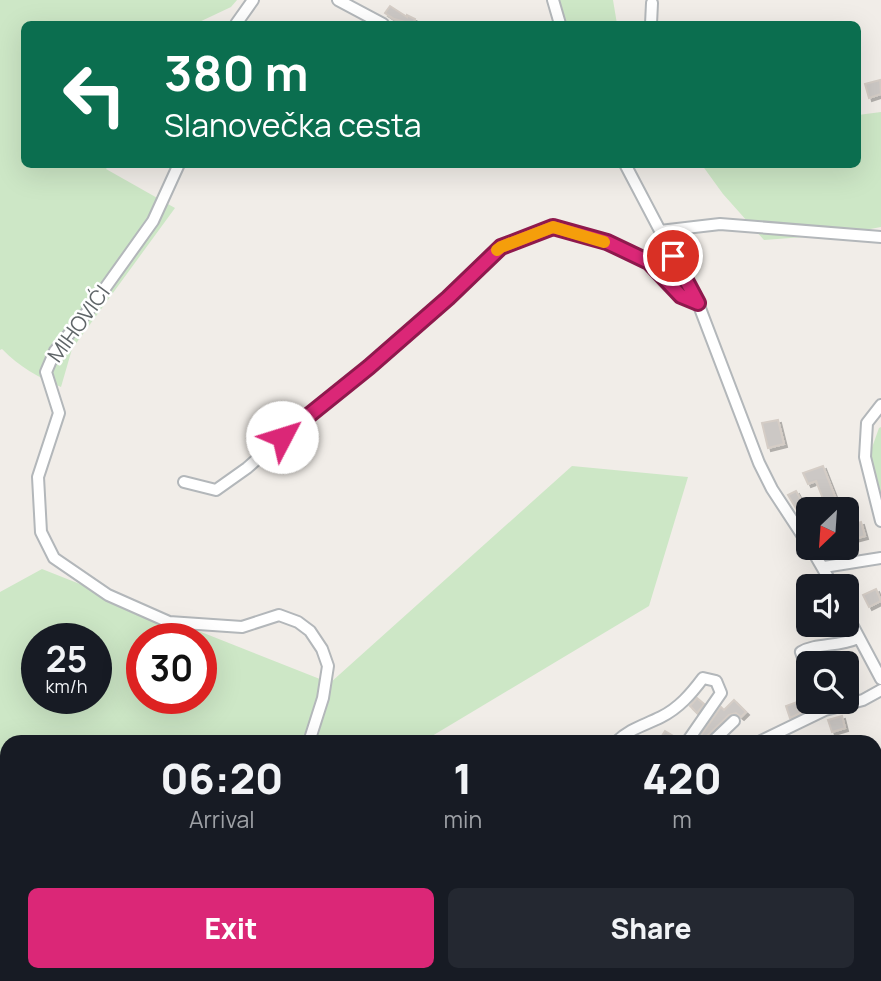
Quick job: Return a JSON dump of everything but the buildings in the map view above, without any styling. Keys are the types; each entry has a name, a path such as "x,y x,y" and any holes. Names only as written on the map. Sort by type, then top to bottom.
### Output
{"street":[{"path":"237,21 253,0"},
{"path":"338,0 377,21"},
{"path":"553,0 559,21"},
{"path":"651,21 652,3"},
{"name":"MIHOVIĆI","path":"176,168 153,222 93,305 55,351 46,372 59,414 38,477 41,532 54,558 108,595 169,622 242,627 279,615 298,622 310,631 322,649 328,666 323,698 311,735"},
{"path":"627,168 698,303 759,463 772,489 796,525"},
{"path":"660,231 720,224 881,237"},
{"path":"184,482 216,490 247,468 299,422 369,367 501,247 553,227 607,242 649,262 681,296 698,303"},
{"path":"881,405 867,423 865,457 881,521"},
{"path":"824,567 881,558"},
{"path":"819,560 827,574"},
{"path":"802,651 810,646 845,644 858,638 881,679"},
{"path":"624,735 679,707 703,678 716,681 722,693 692,735"},
{"path":"859,701 881,690"},
{"path":"774,735 817,714"},
{"path":"719,735 734,721"}],"green space":[{"path":"0,0 237,0 231,7 201,21 21,21 21,168 107,168 175,208 72,349 61,387 29,371 0,350"},
{"path":"559,0 613,0 616,21 564,21"},
{"path":"881,112 881,227 844,234 764,240 723,194 704,168 861,168 861,115"},
{"path":"881,427 881,507 869,456"},
{"path":"572,466 688,477 649,606 434,735 0,735 0,592 42,569 178,623 126,623 126,714 217,714 217,638 330,683"}],"slow traffic":[{"path":"497,250 553,227 604,242"}],"route":[{"path":"282,437 369,367 501,247 553,227 607,242 649,262 681,296 698,303 673,256"}]}
